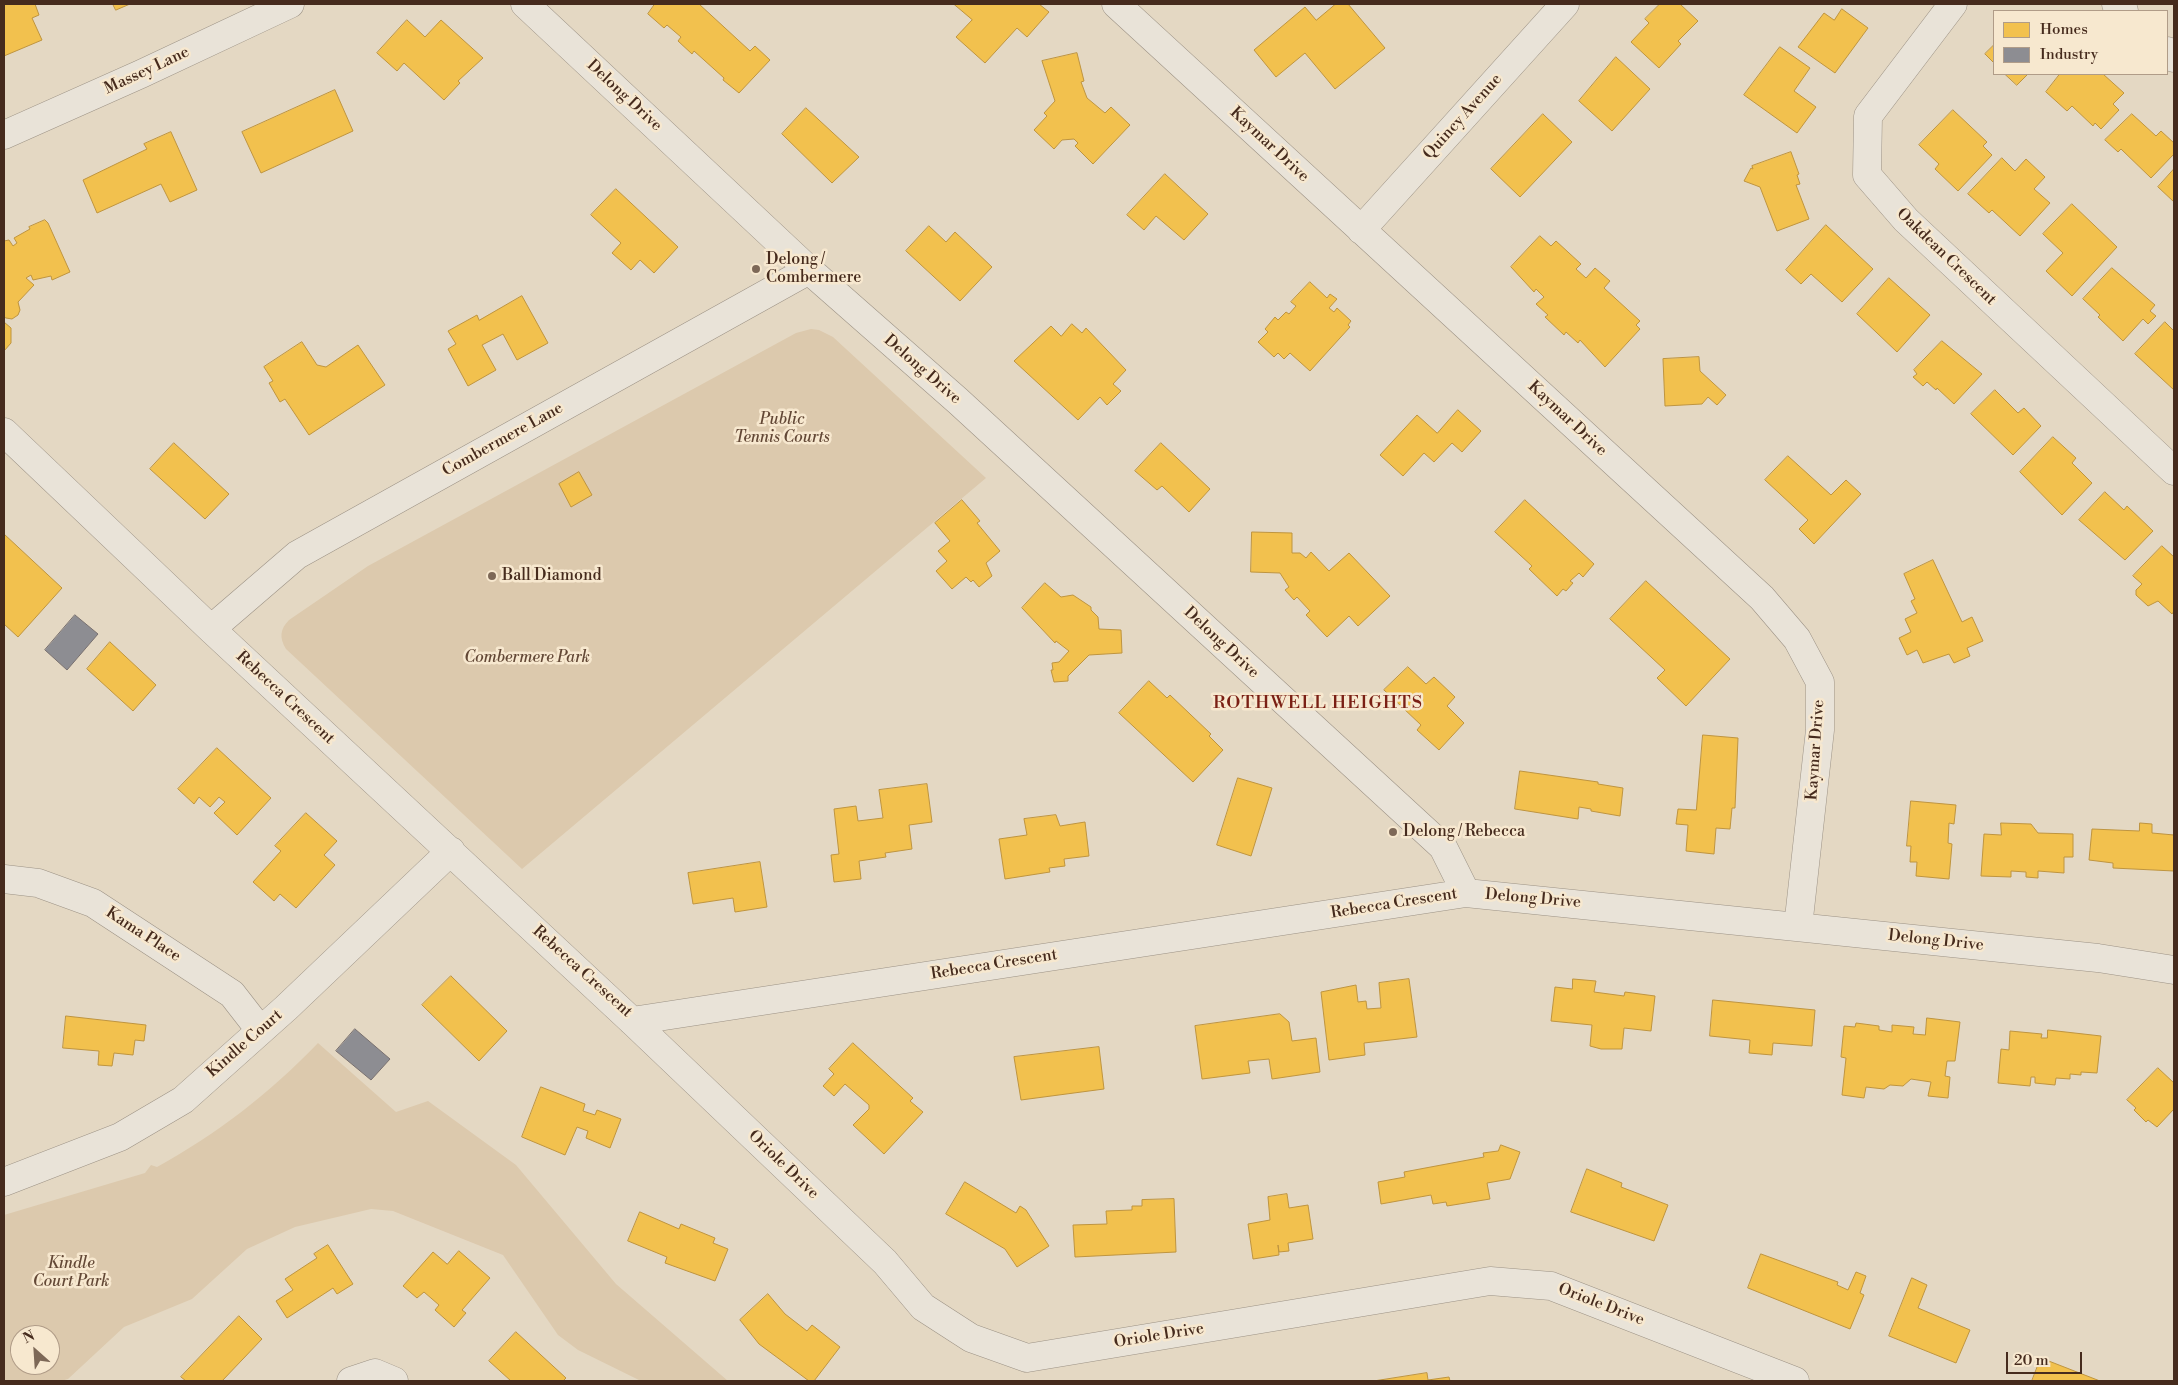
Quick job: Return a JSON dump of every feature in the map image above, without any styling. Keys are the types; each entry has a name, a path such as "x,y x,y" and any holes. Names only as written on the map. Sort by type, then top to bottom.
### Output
{"street":[{"name":"Massey Lane","path":"4,135 141,74 290,4"},
{"name":"Delong Drive","path":"525,4 808,270 958,401 1443,847 1466,893 2098,958 2174,970"},
{"name":"Kaymar Drive","path":"1116,4 1762,598 1797,639 1820,682 1820,730 1798,927"},
{"name":"Quincy Avenue","path":"1361,230 1565,4"},
{"name":"Oakdean Crescent","path":"1952,4 1868,116 1867,175 1906,220 2174,471"},
{"name":"Combermere Lane","path":"211,629 297,555 808,270"},
{"name":"Rebecca Crescent","path":"4,432 211,629 632,1021 1466,893"},
{"name":"Kindle Court","path":"4,1182 120,1137 182,1100 286,1008 450,851"},
{"name":"Kama Place","path":"4,879 38,883 93,903 232,994 260,1030"},
{"name":"Oriole Drive","path":"632,1021 885,1262 923,1307 971,1338 1026,1358 1490,1281 1551,1286 1795,1381"},
{"path":"351,1381 375,1373 394,1381"}],"green space":[{"name":"Combermere Park","path":"811,329 819,330 833,337 986,478 522,869 286,649 282,641 282,634 289,620 368,566 796,333"},
{"name":"Kindle Court Park","path":"318,1043 396,1112 428,1101 516,1165 616,1284 728,1381 641,1381 578,1350 558,1335 503,1255 393,1211 371,1209 295,1227 247,1249 192,1299 124,1327 68,1379 61,1381 4,1381 4,1215 145,1173 151,1165 157,1167 201,1141 262,1096"}],"building: Homes":[{"path":"4,4 35,4 39,15 32,18 42,40 4,56"},
{"path":"113,4 130,4 116,10"},
{"path":"655,4 699,4 750,51 755,46 770,60 739,93 694,51 692,54 678,41 681,37 667,25 664,28 648,14"},
{"path":"954,4 1039,4 1049,12 1027,37 1017,28 985,63 956,37 972,20"},
{"path":"1336,4 1348,4 1385,48 1335,89 1305,53 1276,77 1254,50 1305,7 1316,20"},
{"path":"1660,4 1680,4 1698,21 1678,41 1681,44 1659,68 1631,42 1649,23 1645,19"},
{"path":"1842,9 1868,28 1835,73 1798,47 1824,13 1834,20"},
{"path":"407,20 425,37 441,20 483,58 458,81 460,83 444,100 404,63 397,71 377,53"},
{"path":"1993,46 1993,62 1985,54"},
{"path":"1780,47 1810,68 1794,91 1816,107 1797,133 1744,95"},
{"path":"1077,53 1084,81 1081,82 1087,98 1105,113 1111,107 1130,125 1093,164 1075,146 1078,143 1074,139 1062,140 1054,149 1034,130 1047,116 1044,113 1055,101 1042,61"},
{"path":"1616,57 1650,89 1612,131 1579,101"},
{"path":"2006,75 2027,75 2017,85"},
{"path":"2059,75 2104,75 2124,93 2113,104 2119,110 2101,129 2095,123 2093,126 2072,106 2067,111 2046,92"},
{"path":"335,90 353,131 261,173 242,132"},
{"path":"806,108 859,157 832,183 782,134"},
{"path":"1953,110 1987,142 1983,146 1992,155 1958,191 1935,169 1939,164 1919,145"},
{"path":"1543,114 1572,142 1520,197 1491,169"},
{"path":"2132,114 2156,136 2161,131 2174,143 2174,154 2151,178 2121,149 2118,152 2105,140"},
{"path":"171,132 197,190 170,202 161,184 97,213 83,180 147,149 144,144"},
{"path":"1791,152 1799,174 1797,175 1800,184 1796,185 1809,219 1777,231 1760,187 1744,181 1751,168 1753,169 1752,166"},
{"path":"2002,158 2015,171 2026,159 2045,177 2034,189 2050,203 2020,236 1992,210 1989,213 1968,194"},
{"path":"2174,169 2174,202 2158,187"},
{"path":"1165,174 1208,214 1184,240 1156,216 1144,230 1127,215"},
{"path":"616,189 678,247 654,273 640,260 631,270 612,253 621,243 591,215"},
{"path":"2072,204 2117,247 2072,296 2046,271 2063,253 2043,234"},
{"path":"45,220 70,272 52,280 51,276 33,280 31,275 26,278 34,285 18,302 20,310 18,315 12,319 6,318 4,317 4,241 9,240 13,246 17,243 14,238 30,229 29,227"},
{"path":"1826,225 1873,269 1842,302 1811,274 1801,284 1786,270"},
{"path":"929,226 946,242 955,232 992,267 960,301 906,251"},
{"path":"1540,236 1551,246 1556,241 1581,264 1576,269 1586,278 1595,268 1610,281 1604,288 1640,321 1636,325 1640,329 1605,367 1580,340 1578,343 1566,332 1564,335 1545,317 1548,315 1536,304 1544,297 1536,289 1534,292 1511,267"},
{"path":"2112,268 2155,305 2150,311 2156,316 2148,324 2143,319 2123,341 2098,317 2100,315 2083,299"},
{"path":"1889,278 1930,315 1897,352 1857,314"},
{"path":"1310,282 1327,298 1330,294 1337,299 1329,308 1334,312 1337,308 1351,321 1348,325 1350,327 1310,371 1290,353 1284,359 1278,353 1274,357 1258,342 1268,332 1265,329 1275,317 1278,320 1286,312 1289,314 1296,306 1291,302"},
{"path":"522,296 548,343 517,360 503,334 482,345 496,370 468,386 448,349 456,344 448,331 477,315 479,320"},
{"path":"4,322 11,328 11,343 4,351"},
{"path":"2165,322 2174,331 2174,390 2135,354"},
{"path":"1072,324 1082,333 1086,328 1126,370 1113,384 1121,391 1107,405 1100,397 1078,420 1014,361 1051,326 1061,336"},
{"path":"1942,341 1982,374 1954,404 1937,388 1936,390 1927,382 1923,386 1913,377 1917,374 1914,370"},
{"path":"302,342 317,365 326,367 358,345 385,385 309,435 285,399 280,402 269,383 273,381 264,367"},
{"path":"1699,357 1700,371 1726,395 1717,405 1708,397 1702,404 1665,406 1663,359"},
{"path":"1995,390 2018,413 2024,408 2041,426 2013,455 1971,414"},
{"path":"1458,410 1481,431 1462,452 1452,443 1434,462 1424,453 1403,476 1380,455 1417,415 1437,433"},
{"path":"2053,437 2076,458 2072,463 2092,483 2062,515 2020,472"},
{"path":"174,443 229,494 205,519 150,469"},
{"path":"1161,443 1210,489 1189,512 1162,486 1157,490 1135,471"},
{"path":"1788,456 1831,495 1846,480 1861,494 1814,544 1799,529 1808,520 1765,480"},
{"path":"579,472 592,495 571,507 559,484"},
{"path":"2105,492 2124,510 2127,506 2153,531 2125,560 2079,520"},
{"path":"962,500 980,521 977,523 1000,551 986,563 992,576 979,587 973,580 971,582 966,577 952,589 936,571 947,561 938,551 950,541 935,523"},
{"path":"1525,500 1594,564 1583,577 1579,573 1570,581 1573,583 1566,591 1563,589 1557,596 1529,569 1532,566 1495,532"},
{"path":"1252,532 1292,533 1292,553 1300,553 1306,558 1311,552 1329,571 1349,553 1390,596 1358,626 1349,616 1327,637 1306,615 1310,611 1297,597 1294,600 1285,590 1289,587 1280,573 1251,572"},
{"path":"4,534 62,588 18,637 4,624"},
{"path":"2162,546 2174,557 2174,611 2172,614 2158,601 2148,606 2136,595 2136,590 2142,584 2133,576"},
{"path":"1933,560 1962,622 1972,617 1983,641 1967,648 1970,656 1954,663 1949,654 1923,663 1917,650 1907,655 1899,638 1911,632 1905,619 1917,613 1911,601 1915,599 1904,574"},
{"path":"1646,581 1730,659 1686,706 1657,678 1665,670 1610,619"},
{"path":"1045,583 1061,597 1073,595 1091,607 1091,610 1098,617 1099,629 1121,630 1122,653 1089,655 1068,676 1068,681 1054,682 1051,670 1053,670 1052,663 1059,662 1069,651 1056,641 1055,643 1022,608"},
{"path":"110,642 156,685 133,711 87,669"},
{"path":"1408,667 1426,684 1434,677 1455,697 1447,706 1464,723 1439,750 1417,730 1421,725 1384,690"},
{"path":"1149,681 1167,698 1170,695 1211,734 1209,736 1223,750 1193,782 1119,713"},
{"path":"1703,735 1738,738 1735,808 1732,808 1730,829 1716,828 1714,854 1686,851 1688,825 1676,824 1678,809 1696,810"},
{"path":"217,748 271,798 237,835 214,813 225,802 219,797 210,807 199,797 194,804 178,789"},
{"path":"1520,771 1598,782 1598,784 1623,788 1620,816 1579,807 1578,819 1515,809"},
{"path":"1238,778 1272,788 1251,856 1217,845"},
{"path":"927,784 932,822 909,825 912,849 885,853 886,857 859,861 861,879 834,882 831,855 839,854 834,809 856,806 858,821 883,818 879,790"},
{"path":"1911,801 1956,805 1954,824 1949,823 1948,843 1952,844 1949,879 1916,876 1917,862 1910,862 1911,846 1907,846"},
{"path":"306,813 337,841 324,855 335,865 296,908 280,894 274,901 253,882 281,851 275,846"},
{"path":"1056,815 1060,826 1085,822 1089,856 1064,859 1065,866 1049,868 1050,872 1005,879 999,839 1027,835 1024,819"},
{"path":"2001,823 2031,824 2038,833 2073,834 2073,857 2064,857 2064,873 2038,871 2038,878 2026,877 2026,872 2011,871 2011,877 1981,876 1984,834 2001,835"},
{"path":"2140,823 2152,824 2152,833 2174,835 2174,871 2113,868 2113,863 2089,860 2092,829 2139,831"},
{"path":"760,862 767,907 735,912 733,898 693,904 688,873"},
{"path":"451,976 507,1031 479,1061 422,1005"},
{"path":"1409,979 1417,1037 1364,1043 1365,1055 1329,1060 1321,992 1356,985 1358,1002 1366,1001 1367,1009 1381,1008 1379,983"},
{"path":"1573,979 1596,981 1594,992 1624,996 1625,992 1655,996 1651,1031 1624,1028 1622,1049 1601,1049 1590,1046 1592,1025 1551,1021 1555,987 1572,989"},
{"path":"1713,1000 1815,1010 1812,1046 1773,1043 1772,1055 1749,1053 1750,1040 1710,1036"},
{"path":"1280,1014 1289,1022 1292,1041 1316,1038 1320,1072 1272,1079 1269,1059 1248,1061 1250,1073 1202,1079 1195,1026"},
{"path":"66,1016 146,1025 144,1041 135,1040 133,1055 114,1053 112,1066 98,1065 99,1051 63,1048"},
{"path":"1927,1018 1960,1022 1955,1061 1947,1061 1945,1076 1950,1077 1948,1098 1928,1096 1931,1082 1911,1079 1903,1086 1890,1085 1884,1089 1866,1087 1864,1098 1842,1095 1846,1058 1841,1057 1844,1026 1855,1027 1856,1023 1879,1026 1879,1030 1892,1032 1892,1025 1914,1027 1913,1034 1925,1035"},
{"path":"2048,1030 2101,1036 2097,1073 2081,1072 2081,1075 2070,1074 2070,1079 2056,1078 2055,1085 2035,1083 2035,1077 2031,1077 2030,1086 1998,1083 2001,1049 2009,1050 2010,1031 2042,1034 2041,1038 2047,1038"},
{"path":"853,1043 913,1098 910,1101 923,1112 884,1154 853,1125 869,1109 869,1105 845,1084 834,1096 823,1086 834,1074 829,1069"},
{"path":"1099,1047 1104,1089 1021,1100 1014,1057"},
{"path":"2158,1068 2174,1083 2174,1109 2157,1127 2148,1120 2146,1122 2134,1110 2136,1108 2127,1100"},
{"path":"541,1087 585,1104 583,1111 595,1115 597,1110 621,1119 610,1148 586,1138 588,1131 577,1127 565,1155 522,1137"},
{"path":"1501,1145 1520,1152 1510,1179 1487,1183 1490,1199 1447,1206 1446,1202 1433,1204 1431,1195 1381,1204 1378,1182 1405,1177 1404,1172 1484,1157 1483,1153 1498,1151"},
{"path":"1587,1169 1622,1183 1621,1187 1668,1205 1654,1241 1571,1212"},
{"path":"965,1182 1016,1213 1020,1206 1026,1210 1049,1246 1017,1267 1005,1249 946,1214"},
{"path":"1287,1194 1289,1208 1308,1205 1313,1239 1288,1243 1289,1251 1279,1252 1278,1245 1279,1255 1253,1259 1248,1224 1270,1220 1268,1197"},
{"path":"1174,1199 1176,1252 1075,1257 1073,1225 1107,1224 1106,1211 1132,1210 1132,1206 1142,1206 1142,1200"},
{"path":"640,1212 679,1229 681,1224 715,1238 713,1243 728,1249 715,1281 665,1263 667,1257 628,1241"},
{"path":"328,1245 353,1284 337,1294 333,1288 287,1318 276,1301 293,1290 285,1279 317,1258 314,1254"},
{"path":"459,1251 490,1278 462,1310 466,1313 454,1327 435,1310 439,1305 424,1292 417,1298 403,1286 433,1252 447,1264"},
{"path":"1761,1254 1838,1282 1837,1285 1848,1290 1856,1272 1866,1276 1860,1293 1864,1295 1850,1329 1748,1288"},
{"path":"1912,1278 1927,1285 1918,1308 1970,1330 1956,1363 1889,1336"},
{"path":"768,1294 785,1314 807,1331 812,1325 840,1347 814,1381 809,1381 759,1344 740,1320"},
{"path":"239,1316 262,1339 222,1381 186,1381 181,1377"},
{"path":"516,1332 566,1378 563,1381 511,1381 489,1361"},
{"path":"2041,1358 2100,1381 2032,1381"},
{"path":"1427,1373 1428,1380 1449,1377 1450,1381 1374,1381"}],"building: Industry":[{"path":"75,615 98,634 67,670 45,650"},
{"path":"355,1029 390,1059 371,1080 336,1051"}],"place":[{"name":"Delong / Combermere","path":"756,269"},
{"name":"Ball Diamond","path":"492,576"},
{"name":"Delong / Rebecca","path":"1393,832"}],"district":[{"name":"ROTHWELL HEIGHTS","path":"1318,704"}],"park label":[{"name":"Public Tennis Courts","path":"782,429"}]}
